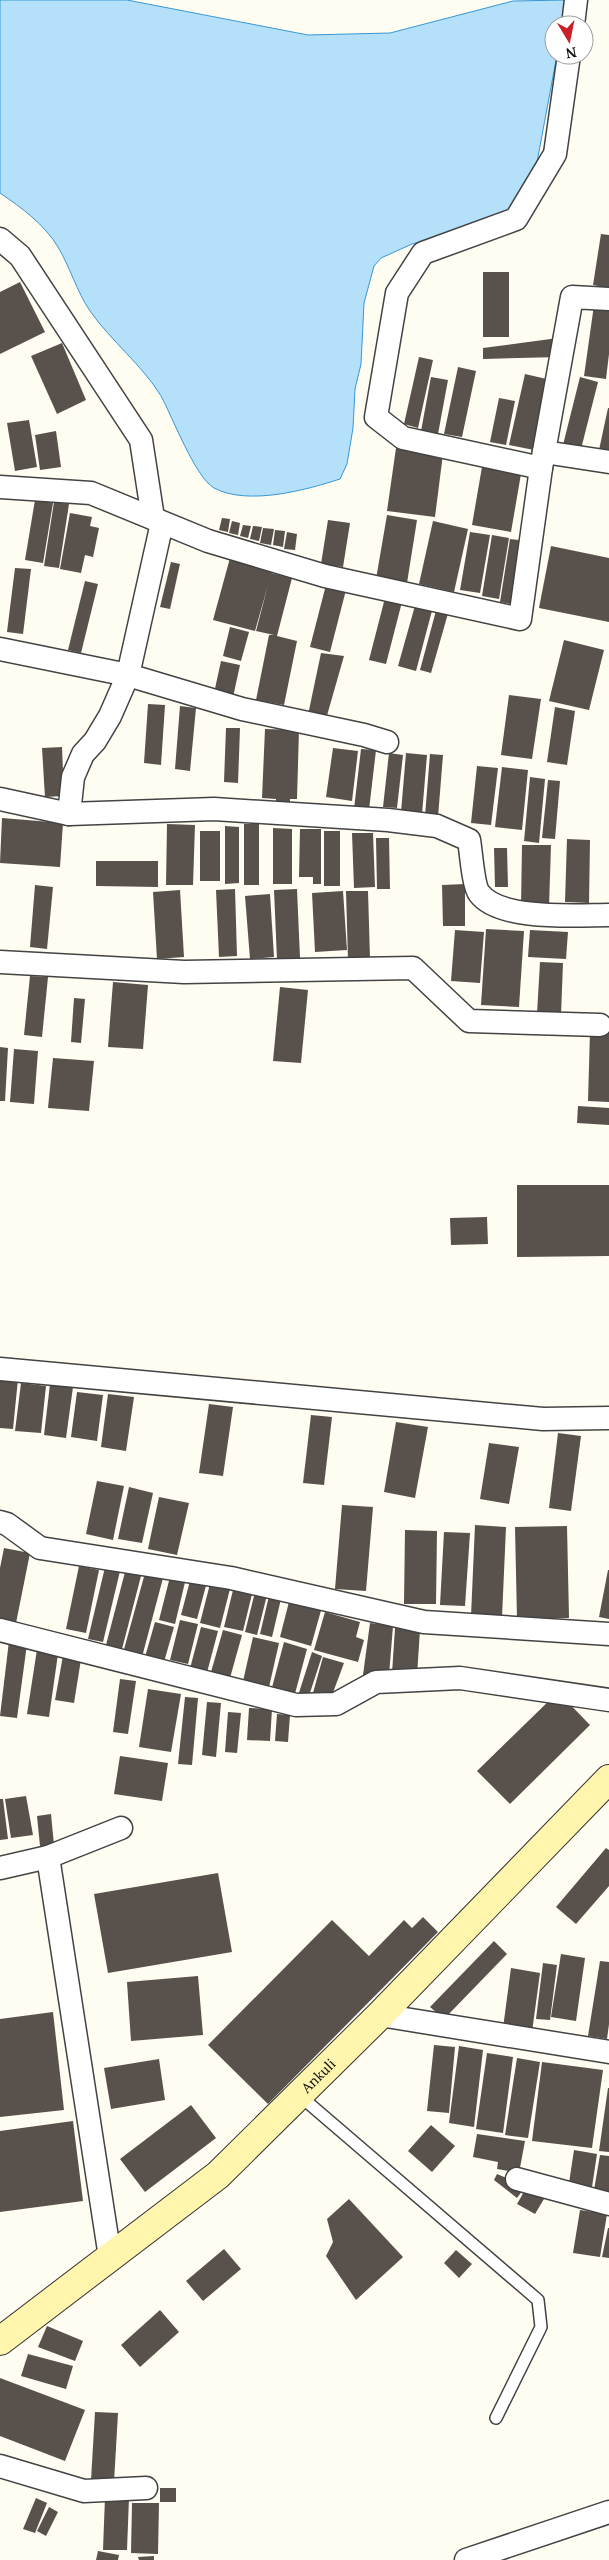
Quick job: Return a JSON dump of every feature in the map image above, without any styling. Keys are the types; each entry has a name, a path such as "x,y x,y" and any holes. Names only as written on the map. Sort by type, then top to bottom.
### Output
{"main road":[{"name":"Ankuli","path":"0,2341 218,2175 380,2015 609,1779"}],"street":[{"path":"574,15 576,0"},
{"path":"568,65 555,154 516,219 423,253 396,293 376,417 402,438 542,460 609,462"},
{"path":"0,239 20,256 141,440 158,521 128,676 110,716 95,741 83,754 73,777 68,814"},
{"path":"0,487 91,493 208,541 325,576 520,619 542,460 572,297 609,299"},
{"path":"0,649 128,676 242,709 364,735 387,742"},
{"path":"0,800 68,814 214,809 388,820 437,826 469,840 478,892 487,900 524,914 609,915"},
{"path":"0,962 184,972 413,968 469,1021 600,1025"},
{"path":"0,1369 543,1419 609,1418"},
{"path":"0,1522 7,1524 40,1548 231,1578 424,1622 609,1634"},
{"path":"0,1630 296,1705 336,1704 376,1682 460,1678 609,1700"},
{"path":"0,1868 48,1857 121,1828"},
{"path":"48,1857 110,2257"},
{"path":"380,2015 609,2052"},
{"path":"517,2179 609,2204"},
{"path":"0,2466 84,2491 146,2488"},
{"path":"466,2560 609,2512"}],"lane":[{"path":"299,2095 538,2300 541,2326 496,2418"}],"water":[{"path":"0,0 127,0 308,35 390,33 513,1 567,0 568,15 544,15 544,65 555,65 532,189 511,215 469,230 412,244 381,258 374,266 364,303 361,364 355,389 353,428 347,464 340,479 311,488 260,496 243,496 214,488 199,472 154,385 107,333 90,311 58,247 32,217 0,193"}],"building":[{"path":"601,234 609,235 609,288 593,285"},
{"path":"483,272 509,272 509,337 483,337"},
{"path":"20,282 45,332 0,354 0,292"},
{"path":"594,305 609,306 609,354 606,379 584,376"},
{"path":"558,338 560,357 483,359 483,348"},
{"path":"62,343 86,400 57,414 31,356"},
{"path":"419,357 433,360 418,428 404,424"},
{"path":"458,367 476,371 462,437 444,434"},
{"path":"525,374 555,381 539,451 509,445"},
{"path":"431,377 448,380 438,434 421,431"},
{"path":"580,377 598,382 581,449 563,445"},
{"path":"499,398 515,401 506,445 490,442"},
{"path":"609,408 609,452 599,450"},
{"path":"29,420 37,467 15,471 7,423"},
{"path":"56,431 61,467 40,470 35,435"},
{"path":"396,448 443,454 435,517 387,511"},
{"path":"483,461 522,468 511,532 472,525"},
{"path":"35,500 53,503 43,563 25,560"},
{"path":"54,502 69,504 59,568 44,566"},
{"path":"70,513 92,517 90,526 99,528 93,557 85,555 81,573 60,569"},
{"path":"387,515 417,520 407,583 376,579"},
{"path":"222,518 230,519 228,532 219,530"},
{"path":"328,520 350,523 343,567 321,564"},
{"path":"232,521 240,523 238,535 229,533"},
{"path":"433,521 468,529 454,592 419,584"},
{"path":"243,525 251,526 248,538 240,536"},
{"path":"253,526 262,527 259,541 250,539"},
{"path":"263,528 274,529 271,545 260,543"},
{"path":"275,530 285,531 283,547 273,545"},
{"path":"287,532 297,534 295,550 284,549"},
{"path":"470,532 490,535 480,593 460,590"},
{"path":"492,535 509,538 499,599 482,596"},
{"path":"510,539 527,541 517,605 500,602"},
{"path":"551,546 609,558 609,622 539,608"},
{"path":"230,558 272,569 271,573 292,578 277,636 297,641 284,705 256,700 269,635 274,635 256,631 268,585 255,631 213,620"},
{"path":"171,562 180,564 170,609 160,607"},
{"path":"15,568 31,569 23,634 7,632"},
{"path":"85,581 98,584 81,653 68,650"},
{"path":"327,581 347,586 330,652 310,647"},
{"path":"386,594 403,598 386,664 369,660"},
{"path":"416,602 433,607 416,671 398,666"},
{"path":"437,607 449,610 431,673 420,670"},
{"path":"230,627 249,632 241,661 223,656"},
{"path":"564,640 604,650 589,710 549,701"},
{"path":"321,653 344,656 326,719 308,715"},
{"path":"221,661 240,665 233,697 214,693"},
{"path":"509,695 541,699 532,759 501,755"},
{"path":"148,704 165,705 161,765 144,763"},
{"path":"180,706 196,708 190,771 175,769"},
{"path":"555,707 575,711 567,765 547,762"},
{"path":"226,728 240,728 238,783 224,782"},
{"path":"265,729 299,730 297,799 290,799 290,804 276,803 276,799 262,798"},
{"path":"62,747 64,796 45,797 42,748"},
{"path":"333,748 358,751 352,801 326,797"},
{"path":"361,749 376,750 369,810 354,809"},
{"path":"389,753 403,755 397,808 383,807"},
{"path":"406,753 427,755 422,814 401,812"},
{"path":"430,754 443,755 438,817 425,816"},
{"path":"477,766 498,768 491,825 471,823"},
{"path":"502,767 528,770 522,830 495,827"},
{"path":"530,777 545,779 539,843 524,841"},
{"path":"548,780 560,781 555,839 542,838"},
{"path":"2,818 63,823 60,867 0,863"},
{"path":"167,824 195,825 193,885 166,885"},
{"path":"244,824 259,824 259,885 244,885"},
{"path":"225,826 239,827 239,883 225,884"},
{"path":"273,828 292,829 292,884 273,884"},
{"path":"300,829 321,829 321,884 313,884 313,877 299,877"},
{"path":"200,831 220,831 220,881 200,881"},
{"path":"324,831 340,831 340,886 324,886"},
{"path":"352,833 373,833 375,887 354,888"},
{"path":"376,838 389,838 390,889 377,889"},
{"path":"567,839 590,840 589,903 565,902"},
{"path":"522,845 551,845 549,907 521,906"},
{"path":"494,848 507,848 508,887 495,887"},
{"path":"96,861 158,861 158,887 96,886"},
{"path":"465,884 465,926 443,926 442,885"},
{"path":"35,885 53,887 47,949 30,947"},
{"path":"235,889 237,956 219,957 216,890"},
{"path":"297,889 300,958 277,960 274,890"},
{"path":"180,890 184,957 157,959 153,892"},
{"path":"343,891 347,950 315,952 312,893"},
{"path":"346,891 368,891 370,959 348,960"},
{"path":"270,894 274,957 250,959 245,896"},
{"path":"486,929 524,931 519,1007 481,1005"},
{"path":"455,930 484,932 480,983 451,981"},
{"path":"530,930 568,932 566,959 528,957"},
{"path":"540,962 563,963 561,1015 537,1014"},
{"path":"30,976 48,977 42,1037 24,1035"},
{"path":"113,982 148,985 143,1049 108,1047"},
{"path":"280,987 308,990 301,1063 273,1061"},
{"path":"74,998 85,999 81,1043 71,1042"},
{"path":"590,1032 609,1032 609,1102 588,1101"},
{"path":"0,1047 8,1048 5,1101 0,1101"},
{"path":"14,1049 38,1051 34,1104 10,1102"},
{"path":"53,1058 94,1061 89,1111 48,1108"},
{"path":"578,1106 609,1108 609,1125 577,1123"},
{"path":"517,1185 609,1185 609,1256 517,1257"},
{"path":"487,1217 488,1244 451,1245 450,1218"},
{"path":"0,1377 18,1379 13,1429 0,1428"},
{"path":"21,1383 46,1386 41,1433 15,1431"},
{"path":"50,1384 73,1387 66,1438 44,1435"},
{"path":"77,1392 103,1395 97,1441 71,1437"},
{"path":"108,1394 134,1397 126,1451 101,1447"},
{"path":"209,1404 233,1407 223,1476 199,1473"},
{"path":"311,1415 332,1417 324,1485 303,1483"},
{"path":"396,1422 428,1427 415,1498 384,1492"},
{"path":"558,1433 581,1436 571,1511 549,1508"},
{"path":"489,1443 519,1447 509,1504 480,1499"},
{"path":"97,1481 124,1486 113,1540 86,1534"},
{"path":"129,1487 153,1493 142,1543 118,1539"},
{"path":"159,1497 189,1503 177,1555 148,1549"},
{"path":"342,1505 373,1507 366,1591 335,1589"},
{"path":"475,1525 506,1527 502,1617 471,1616"},
{"path":"567,1526 569,1618 517,1619 515,1527"},
{"path":"405,1530 437,1531 436,1604 404,1604"},
{"path":"444,1532 470,1533 465,1606 440,1605"},
{"path":"4,1548 30,1553 16,1623 0,1619 0,1568"},
{"path":"106,1563 121,1567 103,1642 88,1639"},
{"path":"79,1566 99,1570 86,1633 66,1629"},
{"path":"609,1570 609,1619 599,1617"},
{"path":"125,1572 141,1576 122,1649 106,1645"},
{"path":"145,1573 163,1578 142,1657 123,1653"},
{"path":"171,1573 186,1578 175,1624 159,1620"},
{"path":"191,1577 207,1582 197,1619 181,1615"},
{"path":"211,1580 231,1585 220,1628 200,1623"},
{"path":"234,1586 253,1590 243,1631 224,1627"},
{"path":"255,1592 267,1595 257,1635 245,1632"},
{"path":"269,1596 281,1599 272,1637 260,1634"},
{"path":"290,1598 322,1607 311,1646 280,1637"},
{"path":"325,1612 360,1622 356,1637 364,1640 358,1662 314,1650"},
{"path":"180,1620 198,1624 188,1664 170,1660"},
{"path":"155,1622 174,1627 162,1669 143,1664"},
{"path":"370,1623 393,1626 389,1675 363,1675"},
{"path":"201,1627 218,1631 205,1680 188,1676"},
{"path":"395,1628 420,1630 417,1675 392,1673"},
{"path":"223,1630 242,1635 228,1685 209,1679"},
{"path":"253,1637 279,1643 267,1696 241,1690"},
{"path":"9,1641 27,1644 17,1718 0,1716"},
{"path":"284,1642 307,1649 293,1701 270,1695"},
{"path":"38,1643 59,1647 49,1717 27,1714"},
{"path":"64,1650 82,1653 74,1703 55,1700"},
{"path":"312,1652 322,1656 307,1702 297,1699"},
{"path":"323,1657 344,1663 331,1698 311,1700"},
{"path":"120,1679 136,1681 128,1734 113,1732"},
{"path":"148,1689 181,1694 171,1752 139,1747"},
{"path":"558,1692 590,1725 510,1804 477,1771"},
{"path":"185,1697 198,1698 192,1765 178,1764"},
{"path":"207,1702 221,1703 216,1757 202,1755"},
{"path":"249,1708 272,1709 270,1741 247,1740"},
{"path":"228,1712 241,1713 237,1753 225,1752"},
{"path":"277,1714 290,1715 288,1742 275,1741"},
{"path":"120,1756 168,1763 162,1801 114,1794"},
{"path":"26,1796 33,1835 11,1838 5,1799"},
{"path":"0,1799 3,1799 8,1839 0,1840"},
{"path":"51,1814 54,1845 40,1846 37,1816"},
{"path":"606,1848 609,1850 609,1886 576,1924 556,1907"},
{"path":"218,1873 232,1952 108,1973 94,1894"},
{"path":"423,1917 438,1932 268,2104 208,2045 332,1920 369,1956 404,1920 412,1928"},
{"path":"494,1941 507,1954 444,2019 430,2007"},
{"path":"561,1954 585,1958 576,2021 551,2017"},
{"path":"600,1961 609,1962 609,2024 607,2039 588,2036"},
{"path":"543,1963 557,1965 550,2020 536,2019"},
{"path":"511,1968 540,1973 532,2032 503,2028"},
{"path":"198,1976 203,2035 131,2041 127,1982"},
{"path":"53,2012 64,2110 0,2117 0,2019"},
{"path":"434,2045 455,2047 449,2113 427,2111"},
{"path":"459,2046 483,2050 474,2127 449,2123"},
{"path":"487,2053 513,2057 503,2133 476,2129"},
{"path":"517,2058 540,2062 528,2138 505,2135"},
{"path":"159,2059 165,2100 111,2109 104,2068"},
{"path":"542,2062 603,2070 592,2148 532,2141"},
{"path":"609,2088 609,2152 599,2151"},
{"path":"191,2105 216,2138 145,2192 120,2159"},
{"path":"73,2121 83,2201 0,2212 0,2131"},
{"path":"431,2125 455,2146 432,2172 408,2151"},
{"path":"477,2134 525,2141 519,2173 497,2169 498,2162 473,2157"},
{"path":"574,2150 597,2154 592,2187 569,2183"},
{"path":"600,2155 609,2156 609,2192 594,2190"},
{"path":"497,2174 526,2186 517,2198 494,2180"},
{"path":"529,2183 547,2194 535,2214 517,2204"},
{"path":"349,2199 403,2257 356,2300 326,2256 333,2242 327,2219"},
{"path":"580,2210 607,2214 600,2257 573,2253"},
{"path":"609,2228 609,2258 602,2257"},
{"path":"224,2249 241,2269 203,2301 186,2281"},
{"path":"456,2250 472,2264 459,2278 444,2263"},
{"path":"160,2310 179,2332 140,2367 121,2345"},
{"path":"47,2326 83,2341 75,2361 38,2347"},
{"path":"28,2354 73,2366 66,2389 21,2376"},
{"path":"0,2378 85,2410 65,2461 0,2436"},
{"path":"95,2412 118,2413 114,2482 91,2480"},
{"path":"160,2488 176,2488 176,2502 160,2502"},
{"path":"105,2497 129,2498 127,2550 103,2550"},
{"path":"36,2498 47,2503 35,2533 23,2529"},
{"path":"132,2503 159,2503 158,2554 131,2553"},
{"path":"49,2507 58,2512 46,2536 37,2531"},
{"path":"98,2551 119,2555 118,2560 96,2560"},
{"path":"154,2556 154,2560 139,2560 138,2557"}]}
